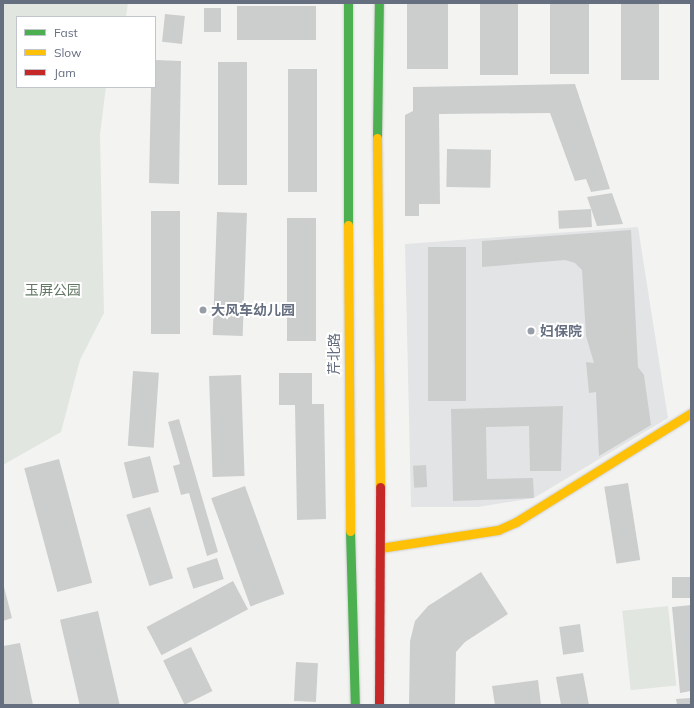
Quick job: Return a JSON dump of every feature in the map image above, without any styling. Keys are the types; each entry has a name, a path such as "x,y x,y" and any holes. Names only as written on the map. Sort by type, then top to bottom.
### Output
{"main road":[{"name":"芹北路","path":"348,3 355,705"},
{"path":"379,3 377,108 376,480 380,548 379,705"},
{"path":"380,548 498,530 516,522 691,413"}],"shaded area":[{"name":"妇保院","path":"638,227 668,418 534,498 478,507 411,507 405,244"}],"green space":[{"name":"玉屏公园","path":"3,3 128,3 126,16 16,16 16,88 106,88 100,134 104,313 80,360 61,432 3,465"},
{"path":"668,606 676,686 631,690 622,611"}],"building":[{"path":"407,3 448,3 448,69 407,69"},
{"path":"480,3 518,3 518,75 480,75"},
{"path":"550,3 589,3 589,74 550,74"},
{"path":"621,3 659,3 659,80 621,80"},
{"path":"237,6 316,6 316,40 237,40"},
{"path":"204,8 221,8 221,32 204,32"},
{"path":"165,14 185,16 182,44 162,42"},
{"path":"156,60 181,61 179,184 149,183 151,88 156,88"},
{"path":"218,62 247,62 247,185 218,185"},
{"path":"288,69 317,69 317,192 288,192"},
{"path":"575,84 610,189 591,192 586,179 575,181 550,113 439,114 440,204 419,204 419,216 405,216 405,115 413,111 413,87"},
{"path":"447,149 491,150 490,188 446,187"},
{"path":"612,193 623,224 597,226 587,197"},
{"path":"591,209 592,227 559,229 558,211"},
{"path":"151,211 180,211 180,334 151,334"},
{"path":"217,212 247,213 243,336 213,335"},
{"path":"287,218 316,218 316,341 287,341"},
{"path":"631,230 638,367 644,375 651,425 599,456 596,392 589,393 586,362 594,363 586,336 582,270 575,263 565,260 482,267 482,241"},
{"path":"428,247 466,247 466,401 428,401"},
{"path":"133,371 159,373 154,448 128,446"},
{"path":"279,373 312,373 312,404 324,404 326,519 297,520 295,405 279,405"},
{"path":"241,375 245,476 213,477 209,376"},
{"path":"563,406 561,471 530,471 529,426 486,427 487,479 533,478 534,498 453,501 451,409"},
{"path":"179,419 218,552 207,556 189,493 181,495 173,466 180,464 168,422"},
{"path":"150,456 159,492 133,498 124,463"},
{"path":"59,459 92,583 57,592 24,468"},
{"path":"426,465 427,487 414,488 413,466"},
{"path":"628,483 640,560 616,564 604,487"},
{"path":"245,486 284,594 251,606 211,498"},
{"path":"150,507 173,578 149,586 126,515"},
{"path":"217,558 224,579 193,589 187,568"},
{"path":"481,572 508,614 465,642 456,652 455,705 409,705 410,641 415,621 428,606"},
{"path":"672,577 691,577 691,598 672,598"},
{"path":"233,581 248,609 161,655 146,627"},
{"path":"3,583 12,618 3,621"},
{"path":"691,605 691,691 680,693 672,607"},
{"path":"98,611 120,705 80,705 60,620"},
{"path":"580,624 584,652 563,655 559,627"},
{"path":"20,643 33,705 3,705 3,646"},
{"path":"191,647 212,691 185,705 163,661"},
{"path":"296,662 318,663 316,702 294,701"},
{"path":"583,673 589,705 561,705 556,677"},
{"path":"538,680 541,705 495,705 492,686"},
{"path":"691,698 691,705 677,705 676,699"}],"traffic: fast":[{"path":"348,3 348,225"},
{"path":"377,138 379,3"},
{"path":"350,531 355,705"}],"traffic: slow":[{"path":"377,138 380,487"},
{"path":"348,225 350,531"},
{"path":"380,548 498,530 516,522 691,413"}],"traffic: jam":[{"path":"379,705 380,487"}],"place":[{"name":"大风车幼儿园","path":"203,310"},
{"name":"妇保院","path":"531,331"}]}
